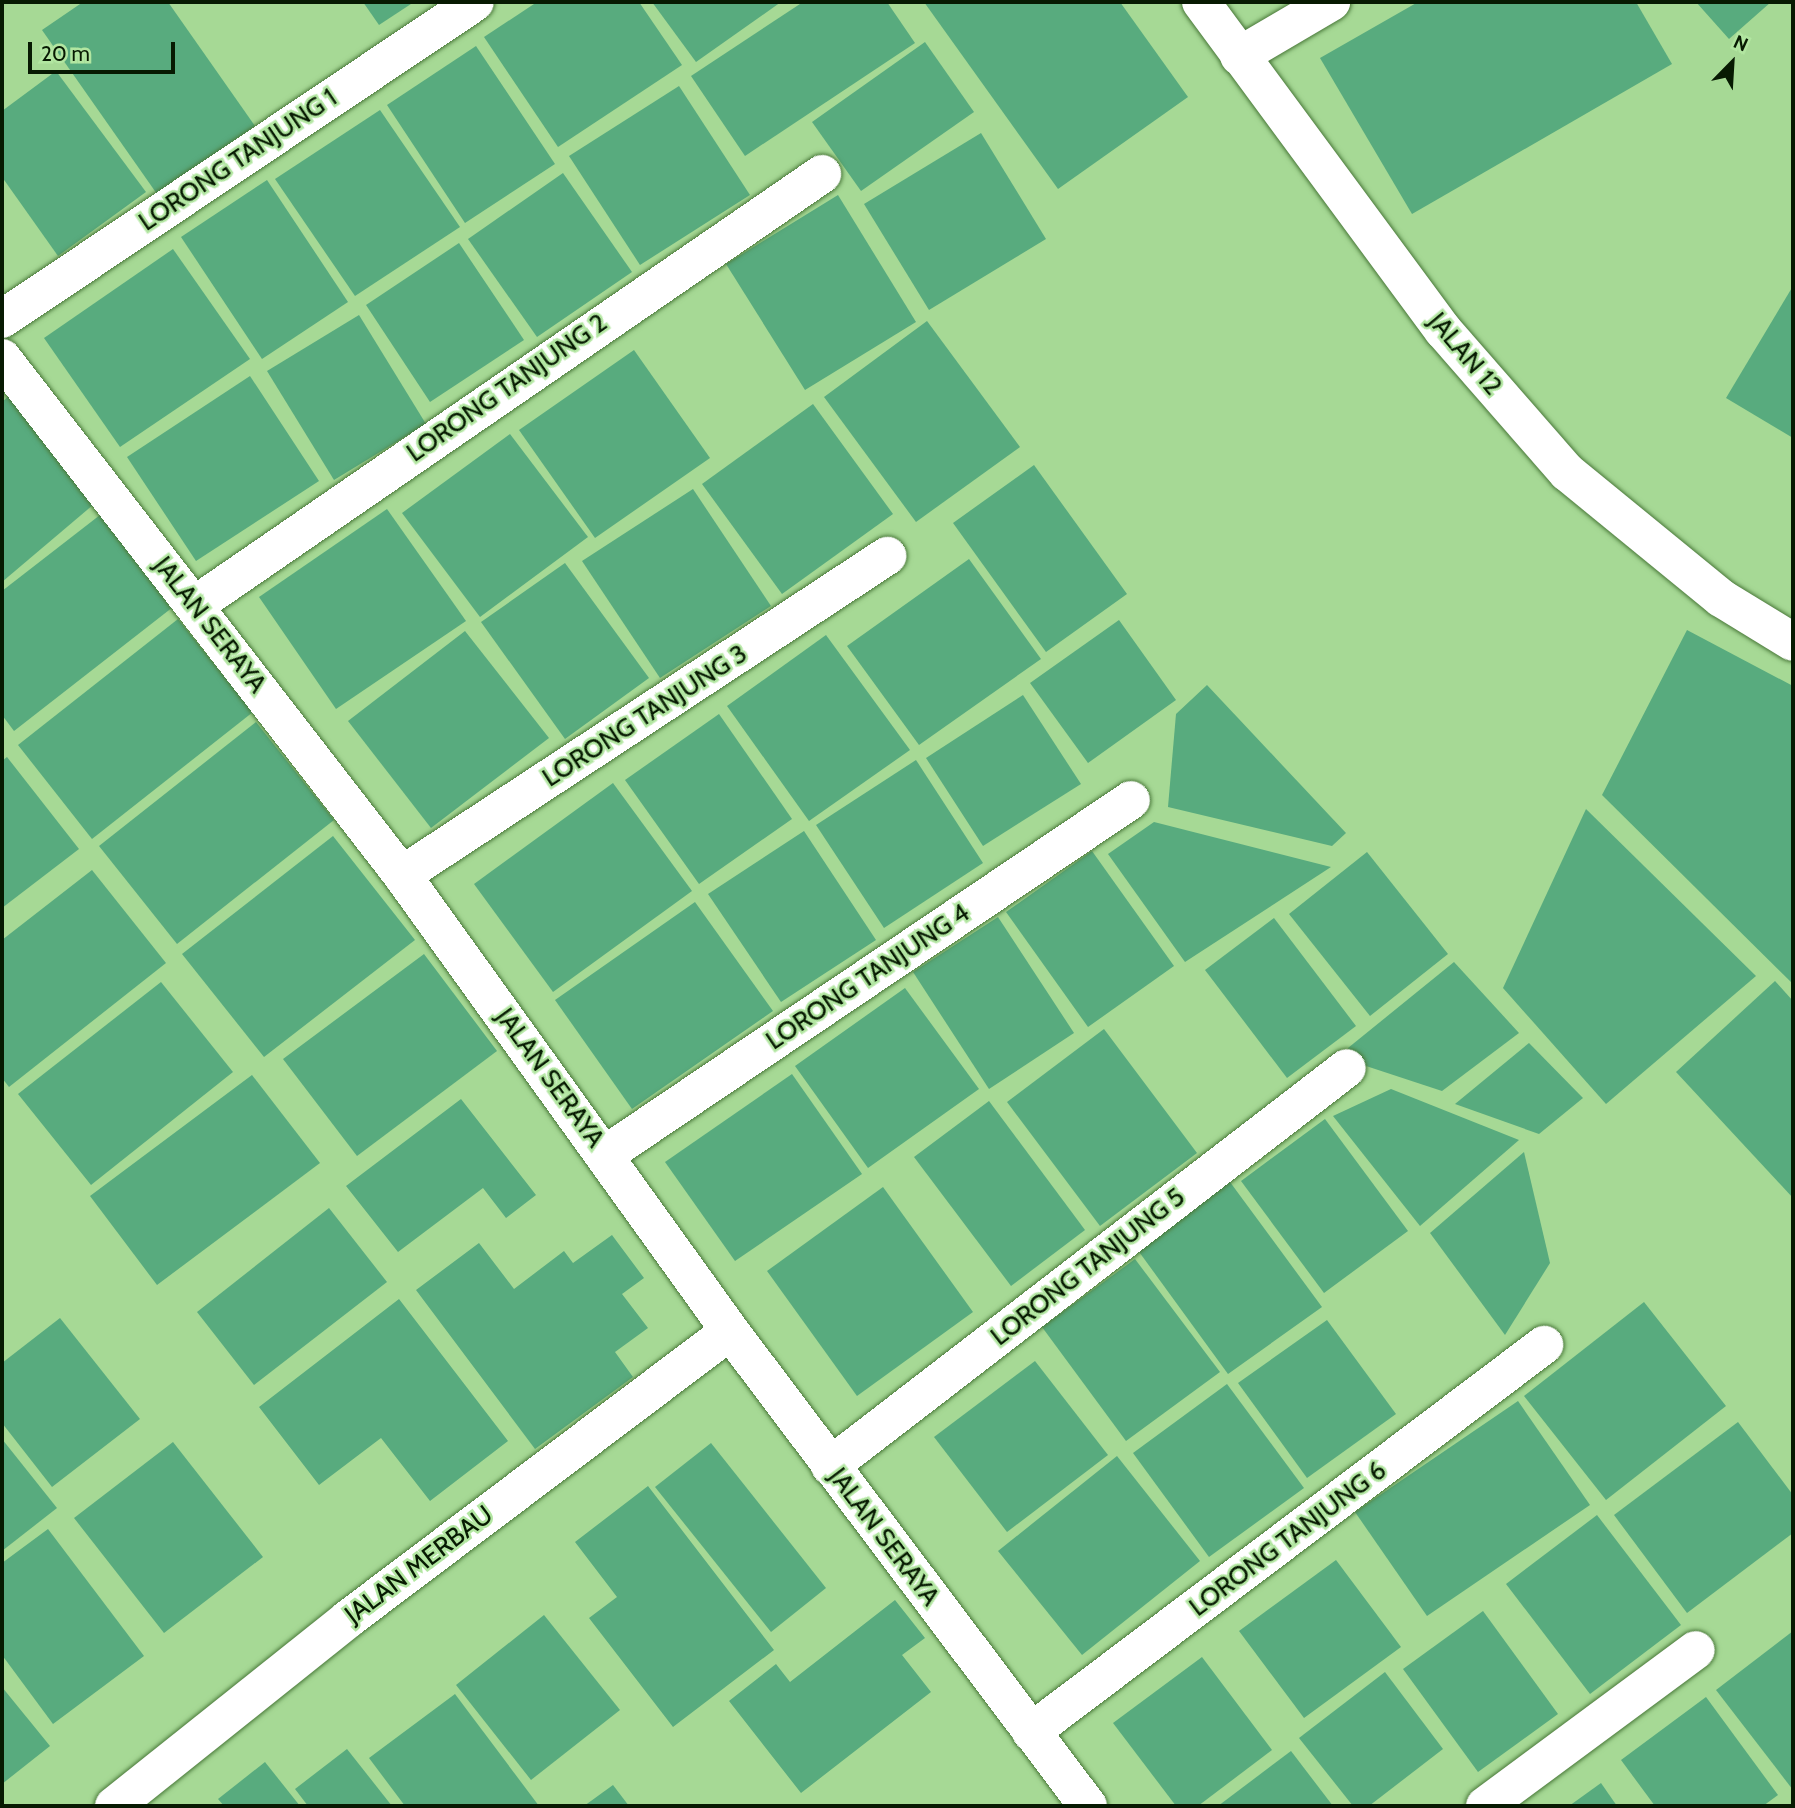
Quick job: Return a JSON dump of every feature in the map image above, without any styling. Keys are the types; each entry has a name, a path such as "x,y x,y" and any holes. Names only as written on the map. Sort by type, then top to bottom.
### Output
{"street":[{"name":"LORONG TANJUNG 1","path":"2,319 475,2"},
{"name":"JALAN 12","path":"1201,2 1443,330 1567,472 1721,598 1793,642"},
{"path":"1239,56 1331,2"},
{"name":"LORONG TANJUNG 2","path":"195,605 554,354 822,174"},
{"name":"JALAN SERAYA","path":"2,358 402,876 606,1154 730,1331 1088,1806"},
{"name":"LORONG TANJUNG 3","path":"402,876 887,556"},
{"name":"LORONG TANJUNG 4","path":"606,1154 1131,800"},
{"name":"LORONG TANJUNG 5","path":"830,1466 1347,1068"},
{"name":"JALAN MERBAU","path":"114,1806 348,1619 730,1331"},
{"name":"LORONG TANJUNG 6","path":"1031,1732 1545,1345"},
{"path":"1485,1806 1696,1650"}],"building":[{"path":"83,2 168,2 255,126 157,194 42,30"},
{"path":"363,2 414,2 379,25"},
{"path":"537,2 639,2 682,65 558,147 484,37"},
{"path":"652,2 781,2 696,62"},
{"path":"803,2 887,2 915,43 745,156 691,76"},
{"path":"924,2 1120,2 1188,97 1058,189"},
{"path":"1418,2 1636,2 1672,64 1412,214 1320,58"},
{"path":"1696,2 1771,2 1729,39"},
{"path":"925,42 974,112 861,191 812,122"},
{"path":"476,46 555,164 465,223 387,105"},
{"path":"56,71 146,192 58,256 2,177 2,111"},
{"path":"679,86 750,195 640,265 569,156"},
{"path":"380,110 460,227 355,296 275,179"},
{"path":"981,133 1046,239 929,310 864,204"},
{"path":"563,173 632,272 537,337 468,239"},
{"path":"267,180 348,302 262,359 181,237"},
{"path":"838,195 916,322 805,390 726,264"},
{"path":"459,243 524,340 430,402 366,305"},
{"path":"173,249 250,359 120,447 44,338"},
{"path":"1793,286 1793,438 1726,398"},
{"path":"359,315 426,424 334,480 267,371"},
{"path":"927,321 1020,447 916,522 824,397"},
{"path":"634,350 710,458 595,538 519,430"},
{"path":"250,376 319,481 196,561 127,457"},
{"path":"11,394 100,499 2,582 2,402"},
{"path":"813,404 893,514 782,594 702,484"},
{"path":"510,434 588,537 480,617 402,513"},
{"path":"1034,465 1127,594 1046,652 953,523"},
{"path":"693,489 771,606 660,678 582,561"},
{"path":"387,509 466,621 336,709 259,597"},
{"path":"100,515 173,607 14,731 2,715 2,591"},
{"path":"969,559 1041,659 919,745 847,646"},
{"path":"565,563 649,678 565,739 481,622"},
{"path":"178,619 253,712 92,839 18,745"},
{"path":"1119,620 1176,700 1088,763 1030,683"},
{"path":"1687,630 1793,686 1793,984 1602,795"},
{"path":"465,631 549,738 431,828 348,721"},
{"path":"826,635 910,750 809,821 727,706"},
{"path":"1207,685 1346,833 1332,846 1168,807 1176,714"},
{"path":"1023,695 1081,784 983,846 926,758"},
{"path":"719,714 792,819 699,884 625,780"},
{"path":"256,722 334,820 177,944 99,846"},
{"path":"7,757 79,849 2,908 2,761"},
{"path":"916,760 983,863 884,928 816,825"},
{"path":"613,783 692,891 553,992 474,884"},
{"path":"1586,809 1756,976 1606,1104 1503,988"},
{"path":"1154,822 1331,867 1185,962 1108,854"},
{"path":"804,831 876,940 781,1002 708,894"},
{"path":"333,836 415,940 264,1057 182,954"},
{"path":"1092,851 1174,966 1088,1027 1006,912"},
{"path":"1367,852 1448,954 1370,1016 1289,914"},
{"path":"92,870 166,963 9,1087 2,1078 2,940"},
{"path":"695,902 773,1011 632,1109 555,1000"},
{"path":"998,917 1074,1033 989,1089 913,972"},
{"path":"1274,918 1356,1026 1287,1078 1205,970"},
{"path":"424,954 497,1051 357,1156 283,1059"},
{"path":"1454,962 1519,1033 1442,1091 1363,1065 1348,1048"},
{"path":"1775,981 1793,1001 1793,1198 1676,1072"},
{"path":"161,982 233,1072 91,1185 18,1094"},
{"path":"905,988 979,1089 868,1168 795,1066"},
{"path":"1104,1029 1197,1153 1100,1226 1007,1102"},
{"path":"1529,1043 1583,1098 1539,1134 1455,1104"},
{"path":"792,1074 862,1174 735,1261 665,1162"},
{"path":"252,1075 320,1163 157,1285 90,1196"},
{"path":"1391,1089 1519,1140 1420,1226 1333,1116"},
{"path":"461,1099 536,1195 506,1218 483,1188 398,1252 346,1186"},
{"path":"989,1101 1085,1230 1011,1286 914,1157"},
{"path":"1325,1119 1408,1231 1324,1293 1241,1181"},
{"path":"1524,1152 1550,1263 1505,1335 1430,1233"},
{"path":"1230,1182 1322,1307 1228,1374 1137,1249"},
{"path":"883,1187 973,1312 857,1396 767,1271"},
{"path":"329,1208 387,1282 254,1385 197,1312"},
{"path":"612,1235 644,1278 622,1294 648,1328 615,1352 633,1377 535,1449 416,1290 479,1243 514,1289 564,1251 573,1263"},
{"path":"1135,1259 1220,1372 1126,1441 1042,1327"},
{"path":"399,1299 508,1441 430,1501 381,1438 319,1485 259,1407"},
{"path":"1644,1302 1726,1406 1606,1500 1524,1396"},
{"path":"60,1318 140,1419 52,1487 2,1423 2,1363"},
{"path":"1327,1320 1396,1414 1307,1478 1238,1383"},
{"path":"1035,1361 1108,1455 1007,1532 934,1437"},
{"path":"1227,1384 1304,1488 1209,1557 1133,1453"},
{"path":"1518,1401 1590,1505 1427,1616 1355,1512"},
{"path":"1738,1422 1793,1495 1793,1533 1687,1613 1614,1515"},
{"path":"2,1439 57,1508 2,1551"},
{"path":"173,1442 263,1557 164,1633 74,1518"},
{"path":"711,1443 826,1588 771,1632 655,1487"},
{"path":"1117,1456 1200,1561 1082,1655 998,1551"},
{"path":"648,1486 774,1650 673,1727 589,1618 617,1597 575,1542"},
{"path":"1597,1515 1681,1625 1590,1694 1506,1584"},
{"path":"48,1529 144,1656 53,1724 2,1655 2,1563"},
{"path":"1336,1560 1401,1647 1304,1718 1239,1631"},
{"path":"895,1600 925,1638 902,1655 931,1692 801,1793 729,1701 776,1664 790,1682"},
{"path":"1483,1611 1558,1714 1478,1772 1403,1669"},
{"path":"544,1615 620,1710 531,1780 456,1685"},
{"path":"1793,1631 1793,1790 1716,1690"},
{"path":"1202,1657 1272,1750 1198,1806 1176,1806 1113,1723"},
{"path":"1385,1672 1443,1749 1369,1806 1353,1806 1299,1738"},
{"path":"2,1687 50,1746 2,1784"},
{"path":"455,1694 539,1806 405,1806 369,1758"},
{"path":"1706,1697 1778,1795 1763,1806 1655,1806 1621,1760"},
{"path":"347,1749 392,1806 308,1806 295,1789"},
{"path":"1291,1751 1333,1806 1218,1806"},
{"path":"265,1762 300,1806 224,1806 218,1799"},
{"path":"1601,1783 1617,1806 1569,1806"},
{"path":"613,1785 629,1806 584,1806"}]}
